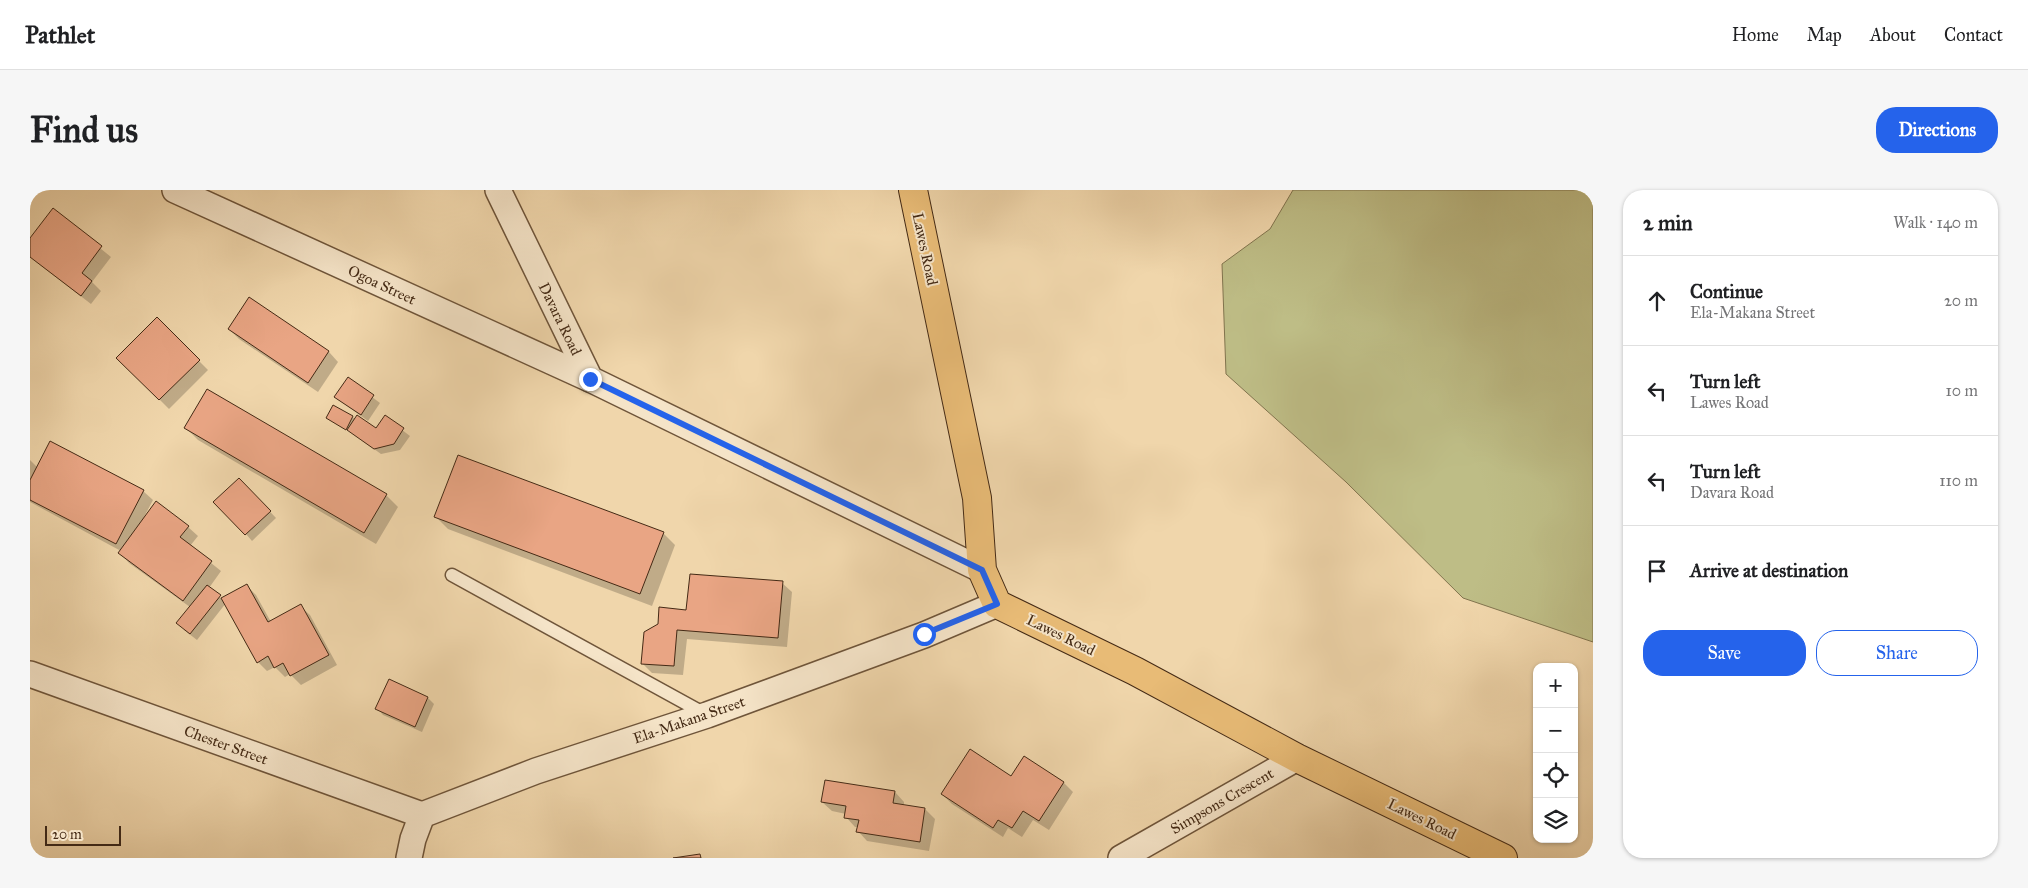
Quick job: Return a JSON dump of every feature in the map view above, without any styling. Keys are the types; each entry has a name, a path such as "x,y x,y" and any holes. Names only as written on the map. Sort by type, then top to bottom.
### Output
{"main road":[{"name":"Lawes Road","path":"913,190 977,498 982,570 997,604 1135,671 1296,758 1503,858"}],"street":[{"name":"Ogoa Street","path":"175,190 590,379"},
{"name":"Davara Road","path":"498,190 590,379"},
{"path":"590,379 982,570"},
{"name":"Ela-Makana Street","path":"422,815 536,771 707,715 924,634 997,604"},
{"name":"Chester Street","path":"30,674 422,815"},
{"name":"Simpsons Crescent","path":"1121,858 1296,758"},
{"path":"409,858 422,815"}],"lane":[{"path":"452,575 707,715"}],"shaded area":[{"path":"1293,190 1593,190 1593,642 1463,598 1346,482 1226,374 1222,264 1270,229"}],"building":[{"path":"53,208 102,246 82,273 92,281 81,296 30,257 30,238"},
{"path":"249,297 329,351 308,383 228,329"},
{"path":"157,317 200,360 159,400 116,358"},
{"path":"348,377 374,395 361,415 334,397"},
{"path":"207,389 387,494 364,533 184,428"},
{"path":"333,405 353,416 346,430 326,418"},
{"path":"357,415 376,428 385,415 404,428 394,444 374,449 347,430"},
{"path":"50,441 144,490 116,544 30,500 30,480"},
{"path":"458,455 664,532 640,594 434,517"},
{"path":"239,478 271,511 245,535 213,502"},
{"path":"156,501 189,526 180,537 212,561 183,601 118,553"},
{"path":"690,574 783,581 778,638 677,630 674,666 641,664 644,632 658,624 659,607 686,610"},
{"path":"247,584 268,622 301,604 329,655 290,676 283,663 274,668 268,656 257,663 221,598"},
{"path":"207,585 221,595 190,634 176,623"},
{"path":"389,679 428,697 415,727 375,709"},
{"path":"970,749 1011,776 1024,756 1064,782 1039,821 1023,811 1012,828 998,820 993,828 941,794"},
{"path":"825,780 895,791 893,803 925,808 920,842 856,832 859,820 844,818 846,806 821,802"},
{"path":"700,854 701,858 673,858"}],"route":[{"path":"590,379 982,570 997,604 924,634"}]}
